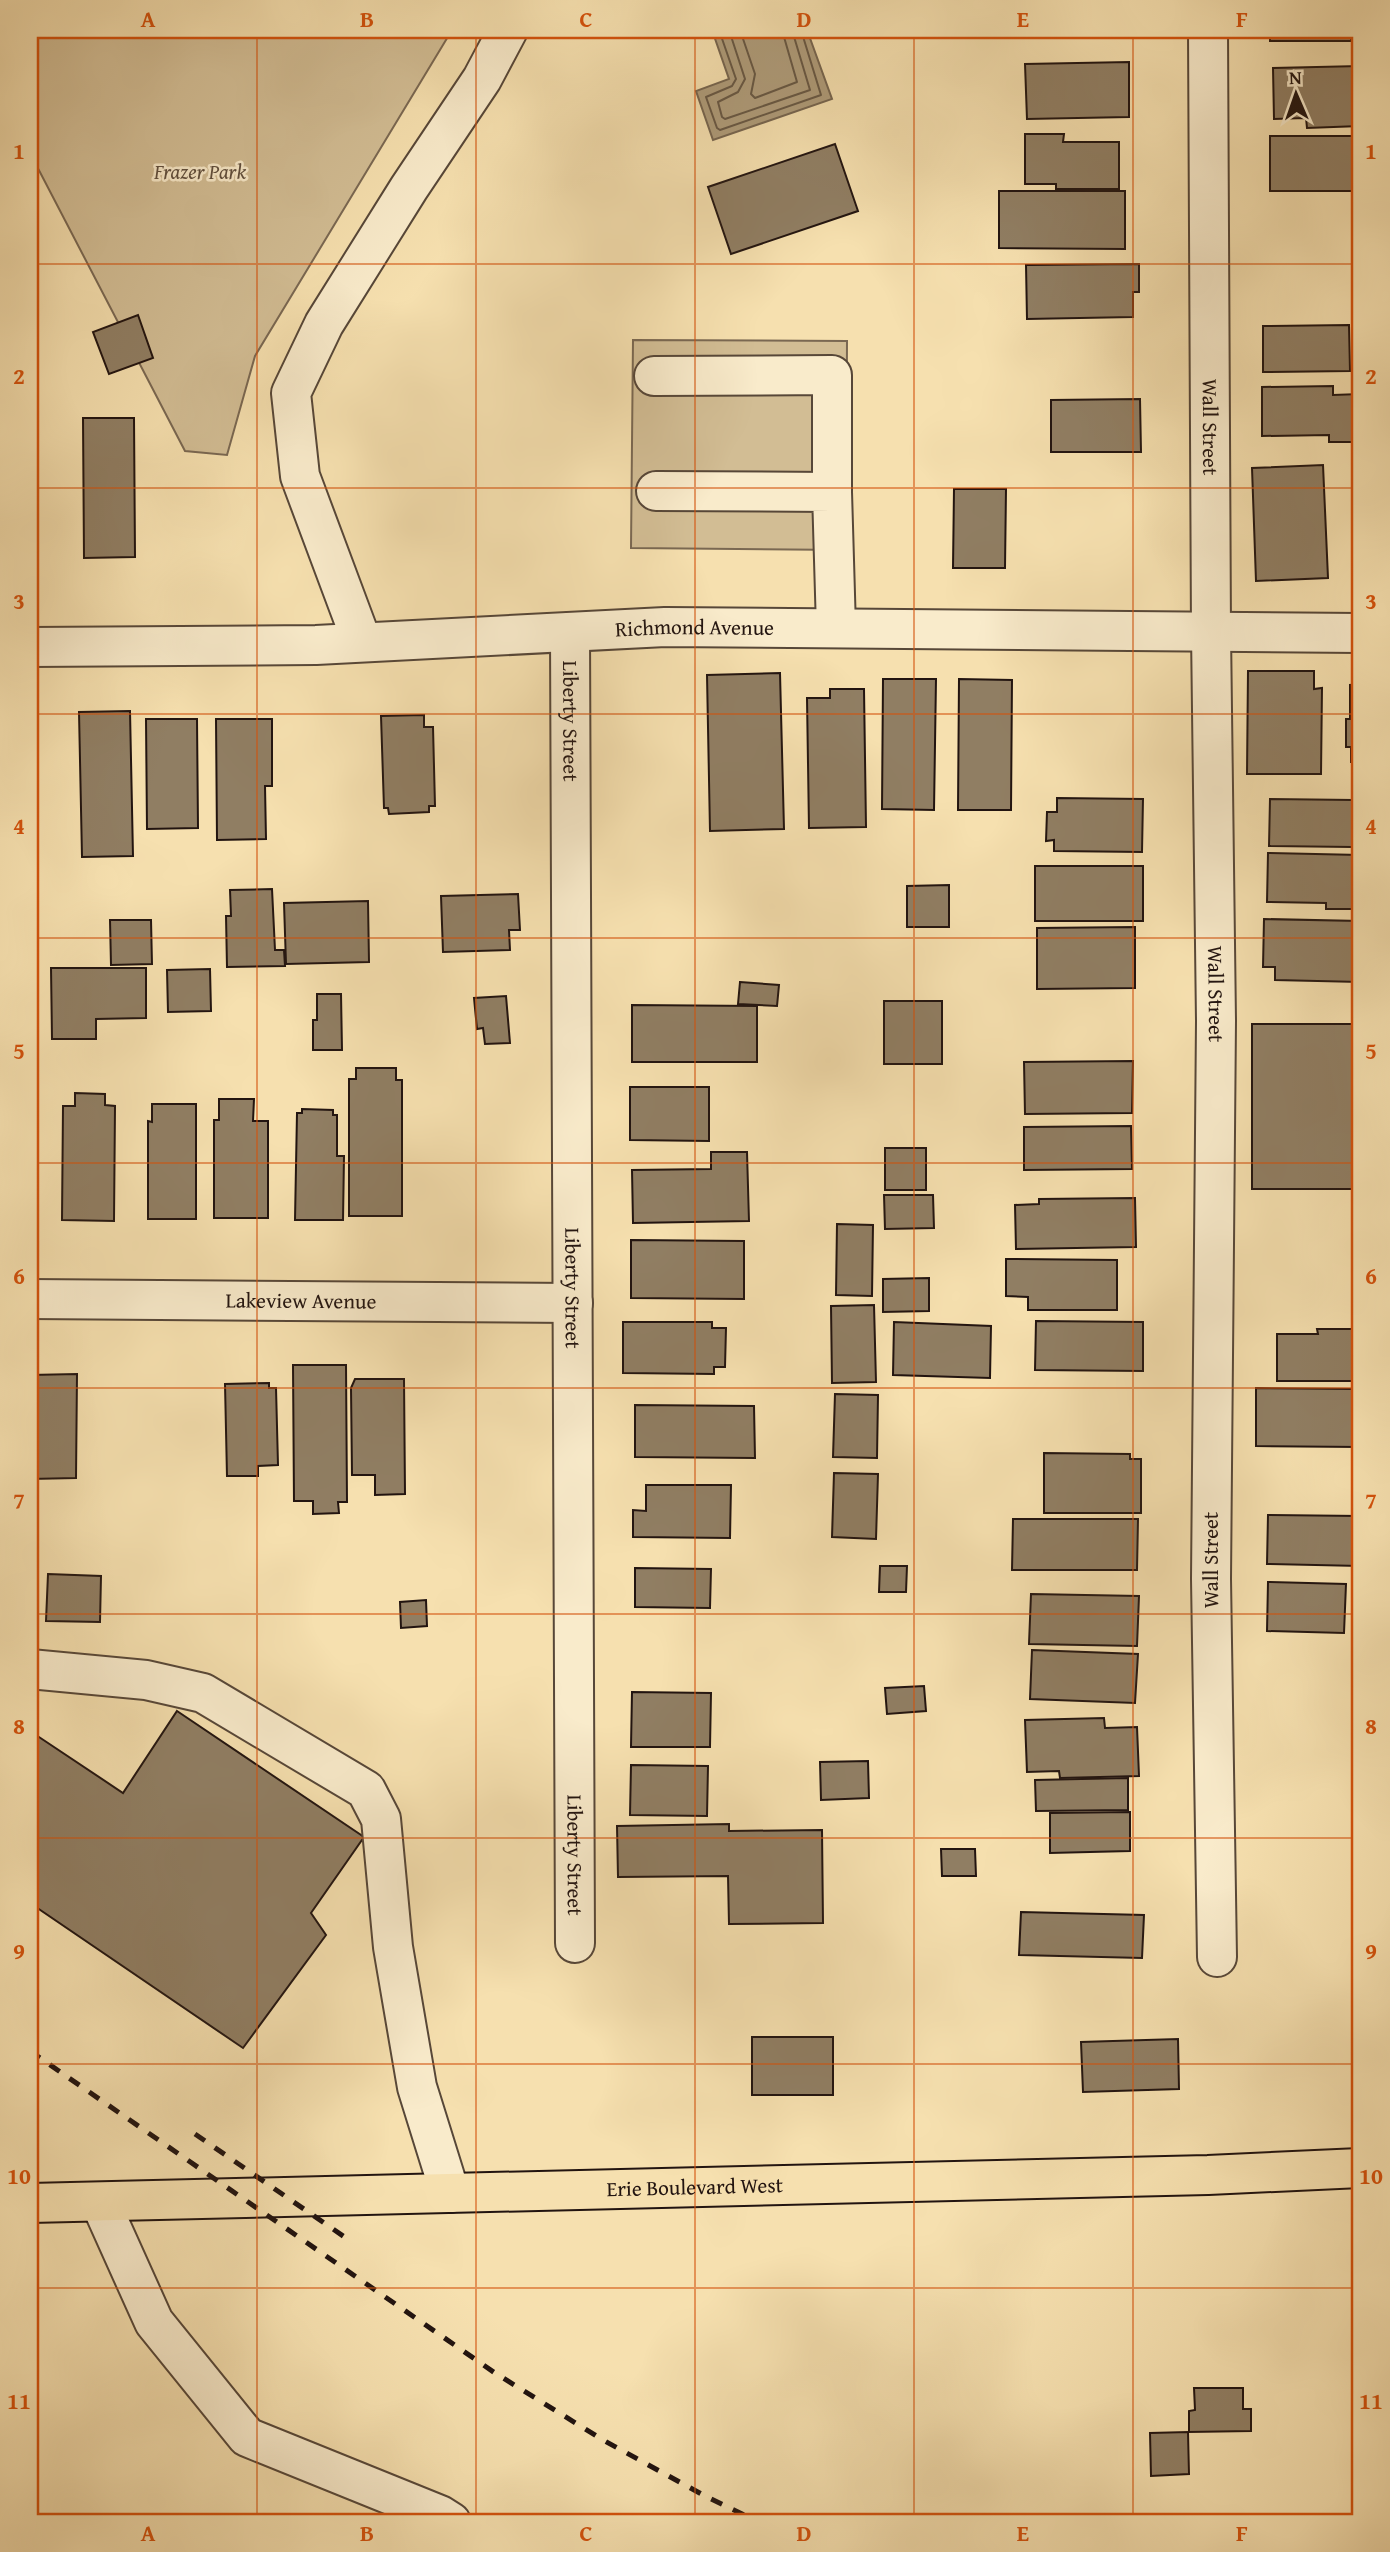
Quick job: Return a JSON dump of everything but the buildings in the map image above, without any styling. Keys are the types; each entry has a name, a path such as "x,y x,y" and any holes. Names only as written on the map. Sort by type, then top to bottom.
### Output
{"main road":[{"name":"Erie Boulevard West","path":"30,2203 1208,2175 1360,2168"}],"street":[{"path":"362,642 300,476 290,393 324,324 409,188 482,79 508,30"},
{"name":"Wall Street","path":"1208,30 1216,1021 1211,1578 1217,1957"},
{"path":"654,376 832,375 836,628"},
{"path":"656,491 832,492"},
{"name":"Richmond Avenue","path":"30,647 362,642 665,627 1360,633"},
{"name":"Liberty Street","path":"570,632 575,1943"},
{"name":"Lakeview Avenue","path":"30,1299 573,1303"},
{"path":"30,1669 146,1680 203,1693 366,1790 381,1819 393,1947 417,2087 450,2193"},
{"path":"100,2202 154,2322 247,2437 440,2515 451,2522"}],"green space":[{"name":"Frazer Park","path":"30,30 452,30 255,356 227,455 185,451 30,153"},
{"path":"633,340 847,341 846,550 631,548"}],"water":[{"path":"712,30 807,30 832,99 713,140 696,91 729,79"}],"railway":[{"path":"30,2051 495,2373 603,2440 705,2496 759,2522"},
{"path":"195,2134 346,2238"}]}
